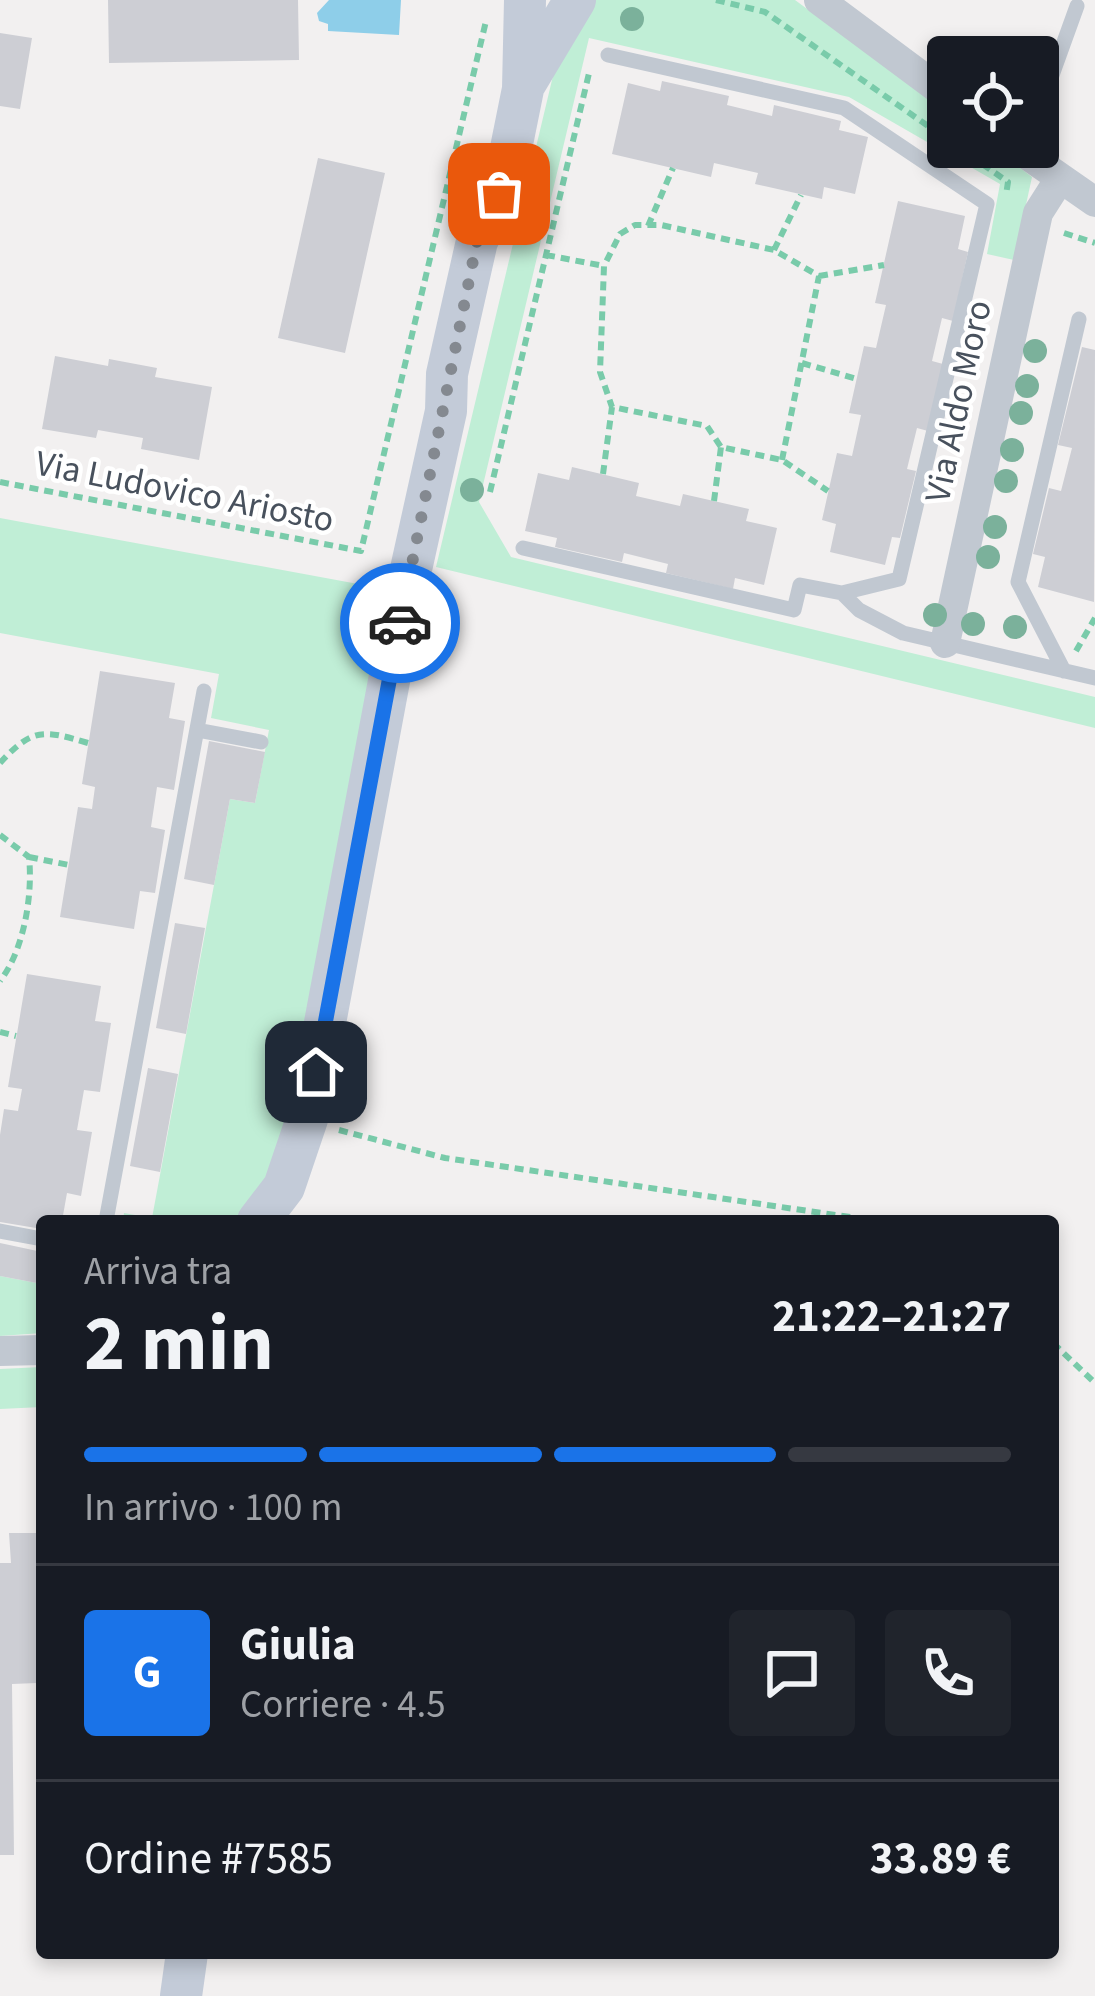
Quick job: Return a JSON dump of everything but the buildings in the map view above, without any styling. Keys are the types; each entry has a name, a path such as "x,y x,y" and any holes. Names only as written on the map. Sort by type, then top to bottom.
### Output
{"street":[{"path":"291,1215 304,1172 308,1119 404,601 446,411 463,376 495,241 499,194 523,89 574,0"},
{"path":"819,0 927,80"},
{"path":"507,5 523,89"},
{"path":"1045,168 1094,197"},
{"name":"Via Aldo Moro","path":"945,644 1038,213 1059,180"},
{"path":"262,1215 284,1186 308,1119"},
{"path":"0,1351 36,1350"},
{"path":"182,1996 186,1959"}],"lane":[{"path":"1059,56 1077,6"},
{"path":"523,548 794,610 800,585 842,592 899,579 987,204 844,108 600,55"},
{"path":"1064,671 1018,583 1079,319"},
{"path":"842,592 883,623 945,644 1095,678"},
{"path":"107,1215 204,691"},
{"path":"196,730 261,742"},
{"path":"0,1231 36,1238"}],"path":[{"path":"716,0 744,3 765,12 927,125"},
{"name":"Via Ludovico Ariosto","path":"0,482 361,551 507,5"},
{"path":"490,492 600,55"},
{"path":"648,226 674,168"},
{"path":"774,250 801,195"},
{"path":"603,474 612,407 600,372 604,266 620,234 635,225 648,226 774,250 819,276 884,265"},
{"path":"546,255 604,266"},
{"path":"782,460 819,276"},
{"path":"802,363 856,380"},
{"path":"612,407 707,426 721,447 714,501"},
{"path":"721,447 782,460 828,491"},
{"path":"0,763 20,741 41,732 88,743"},
{"path":"0,835 29,856 69,865"},
{"path":"2,976 28,906 29,856"},
{"path":"0,1032 16,1036"},
{"path":"308,1119 446,1159 835,1215"},
{"path":"1059,1349 1095,1383"}],"green space":[{"path":"587,0 795,0 927,97 927,142 849,97 589,38 479,502 511,557 1095,697 1095,728 436,567 562,38"},
{"path":"972,168 1020,168 1032,177 1014,260 987,254 1000,184"},
{"path":"0,518 396,591 303,1076 274,1168 247,1215 153,1215 230,799 255,803 269,730 211,718 219,674 0,633"},
{"path":"0,1276 36,1283 36,1333 0,1336"},
{"path":"36,1367 36,1407 0,1409 0,1369"}],"water":[{"path":"329,0 401,0 399,35 328,31 328,24 319,21 317,13"}],"way so far":[{"path":"400,623 477,241 499,194"}],"route":[{"path":"316,1072 400,623"}]}
